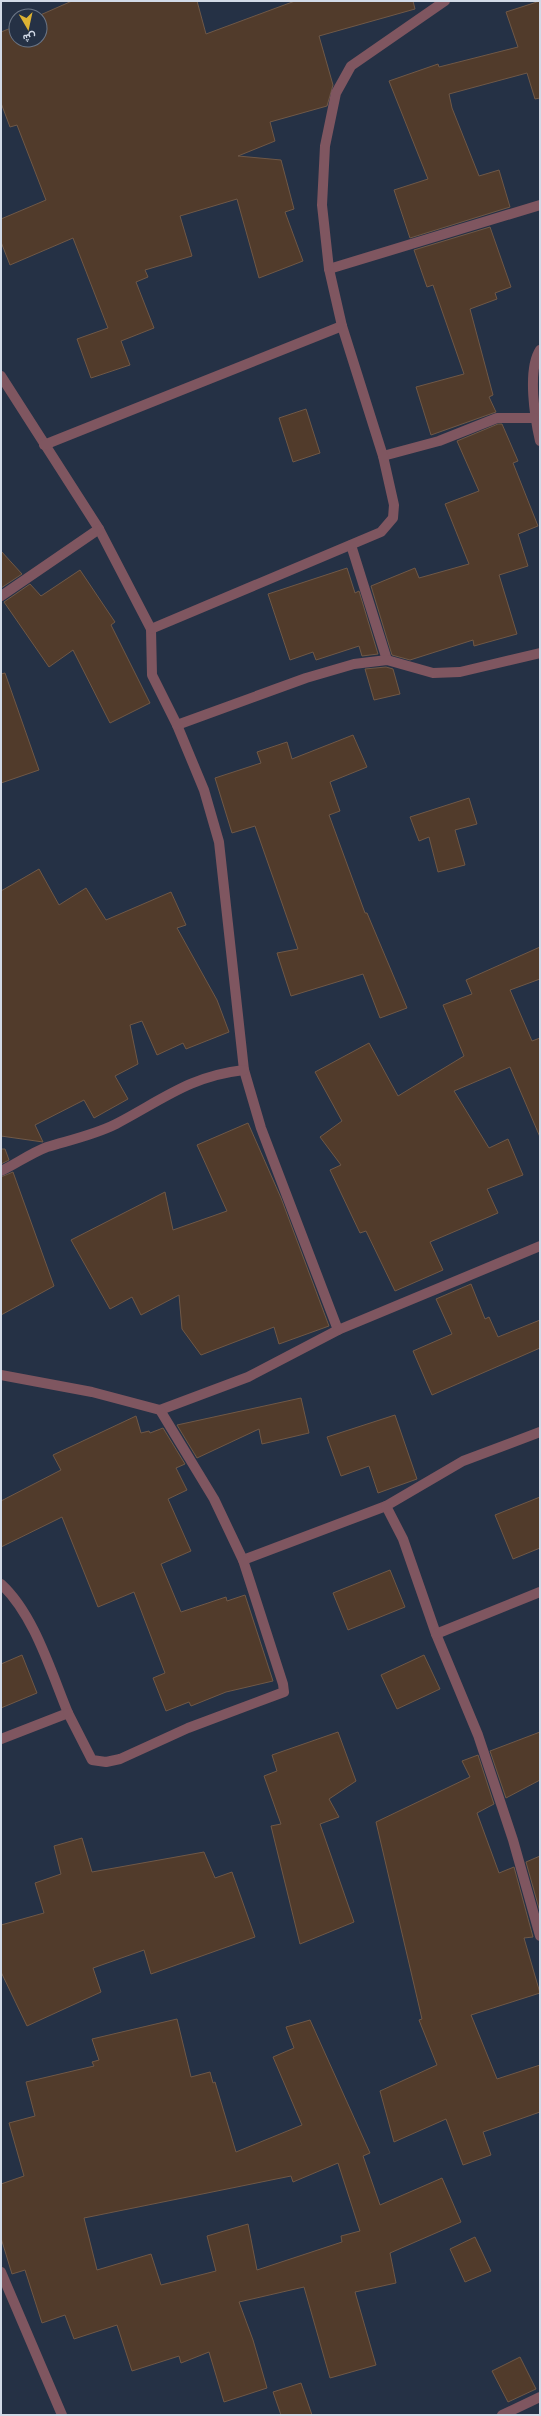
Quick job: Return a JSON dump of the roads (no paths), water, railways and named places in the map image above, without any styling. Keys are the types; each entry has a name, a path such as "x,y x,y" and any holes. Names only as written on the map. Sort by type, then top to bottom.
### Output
{"street":[{"path":"151,629 381,532 393,518 394,505 383,456 342,326 329,269 322,205 325,146 336,93 351,66 445,1"},
{"path":"329,269 540,205"},
{"path":"44,445 342,326"},
{"path":"540,350 535,367 534,418 540,441"},
{"path":"1,376 99,529 151,629 152,675 177,725 204,790 219,842 244,1070 261,1128 338,1330"},
{"path":"383,456 439,441 497,418 534,418"},
{"path":"1,596 99,529"},
{"path":"351,545 387,660"},
{"path":"177,725 306,678 354,664 387,660 433,673 460,672 540,653"},
{"path":"1,1172 45,1148 116,1124 140,1109 196,1081 218,1073 244,1070"},
{"path":"1,1375 30,1382 92,1392 160,1410 248,1377 338,1330 540,1246"},
{"path":"1,1584 14,1596 33,1630 68,1713 92,1760 106,1762 120,1759 188,1728 284,1692 284,1684 243,1560 214,1499 160,1410"},
{"path":"243,1560 386,1506 463,1460 540,1432"},
{"path":"386,1506 403,1539 436,1634 478,1735 512,1840 540,1935"},
{"path":"436,1634 540,1592"},
{"path":"1,1739 68,1713"},
{"path":"1,2272 62,2415"},
{"path":"502,2415 540,2397"}]}
